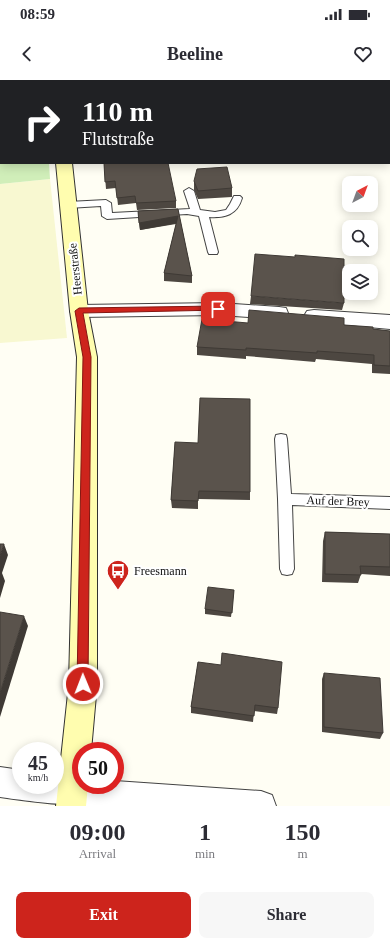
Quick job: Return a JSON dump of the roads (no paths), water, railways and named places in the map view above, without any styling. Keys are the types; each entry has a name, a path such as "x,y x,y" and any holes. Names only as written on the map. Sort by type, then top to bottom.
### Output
{"main road":[{"name":"Heerstraße","path":"64,164 79,311 87,357 83,684 71,799"}],"street":[{"path":"79,311 218,309 390,322"},
{"path":"0,782 12,784"},
{"path":"54,794 71,799 261,806"}],"lane":[{"path":"189,191 200,214 213,252"},
{"path":"68,205 106,203 107,216 187,211 200,214 217,215 228,213 236,206 237,198"},
{"path":"281,439 285,499 287,569"},
{"name":"Auf der Brey","path":"285,499 390,503"}],"place":[{"name":"Freesmann","path":"118,590"}]}
